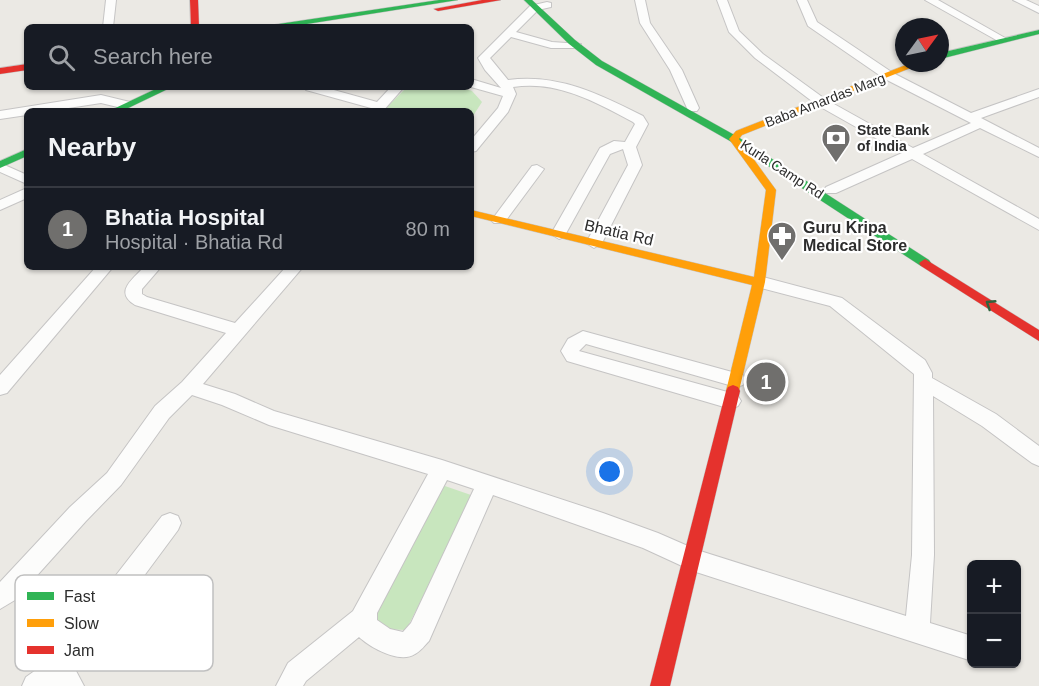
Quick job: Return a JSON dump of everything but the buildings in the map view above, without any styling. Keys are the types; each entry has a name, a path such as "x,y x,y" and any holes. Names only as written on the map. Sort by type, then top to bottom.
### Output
{"street":[{"path":"108,24 111,0"},
{"path":"194,0 195,24"},
{"path":"308,24 454,0"},
{"path":"339,24 496,0"},
{"path":"640,0 645,23 676,70 693,108"},
{"path":"722,0 734,32 759,56 821,102 1039,225"},
{"path":"802,0 812,24 889,76 1039,153"},
{"path":"930,0 1002,39"},
{"path":"1018,0 1039,10"},
{"path":"509,89 484,58 538,3"},
{"name":"Kurla Camp Rd","path":"538,3 601,55 627,72 693,108 826,192 1039,319"},
{"name":"Kurla Camp Rd","path":"538,3 577,46 599,63 736,136"},
{"path":"949,54 1002,39 1039,32"},
{"path":"509,33 551,45 577,46"},
{"path":"0,64 24,60"},
{"path":"0,71 24,67"},
{"path":"474,73 489,67"},
{"name":"Baba Amardas Marg","path":"736,136 898,72"},
{"path":"474,83 509,89 538,80 598,99 638,119 642,124 630,147 635,165 594,243"},
{"path":"474,144 504,109 509,89"},
{"path":"128,108 161,90"},
{"path":"319,90 375,108"},
{"path":"379,108 395,90"},
{"path":"736,136 781,191 826,192 913,153 976,121 1038,95"},
{"path":"48,108 101,99 124,108"},
{"path":"0,116 24,112"},
{"path":"559,234 605,151 619,144 630,147"},
{"path":"0,166 24,154"},
{"path":"0,166 24,178"},
{"path":"499,220 537,169"},
{"path":"660,686 693,560 781,191"},
{"name":"Kurla Camp Rd","path":"826,192 1039,336"},
{"path":"0,206 24,194"},
{"name":"Bhatia Rd","path":"474,214 759,282"},
{"path":"0,388 102,270"},
{"path":"150,270 134,288 133,296 141,301 240,331"},
{"path":"22,575 78,514 114,479 162,412 189,387 292,270"},
{"path":"759,282 837,302 918,365 923,373 923,555 917,632"},
{"path":"731,401 573,356 570,351 574,344 583,337 736,380"},
{"path":"675,385 680,365"},
{"path":"924,382 989,420 1039,457"},
{"path":"189,387 228,399 269,417 487,484 650,540 693,560 967,647"},
{"path":"289,686 297,672 363,618 442,469"},
{"path":"363,618 369,631 401,645 408,645 415,639 487,484"},
{"path":"135,575 170,523"},
{"path":"0,597 15,583"},
{"path":"35,686 65,677"}],"green space":[{"path":"404,90 469,90 482,102 474,114 474,108 386,108"},
{"path":"442,485 471,495 447,549 406,630 381,629 368,611"}],"traffic: fast":[{"path":"292,24 454,0"},
{"path":"528,0 572,42 599,63 734,139 925,263"},
{"path":"949,54 1039,32"},
{"path":"121,108 160,90"},
{"path":"0,165 24,153"}],"traffic: slow":[{"path":"733,391 759,282 771,190 734,139 739,133 896,72"},
{"path":"474,214 759,282"}],"traffic: jam":[{"path":"194,0 195,24"},
{"path":"438,9 497,0"},
{"path":"0,71 24,67"},
{"path":"925,263 1039,336"},
{"path":"660,686 733,391"}],"place":[{"name":"State Bank of India","path":"836,164"},
{"name":"Guru Kripa Medical Store","path":"782,262"},
{"name":"Bhatia Hospital","path":"766,382"}]}
